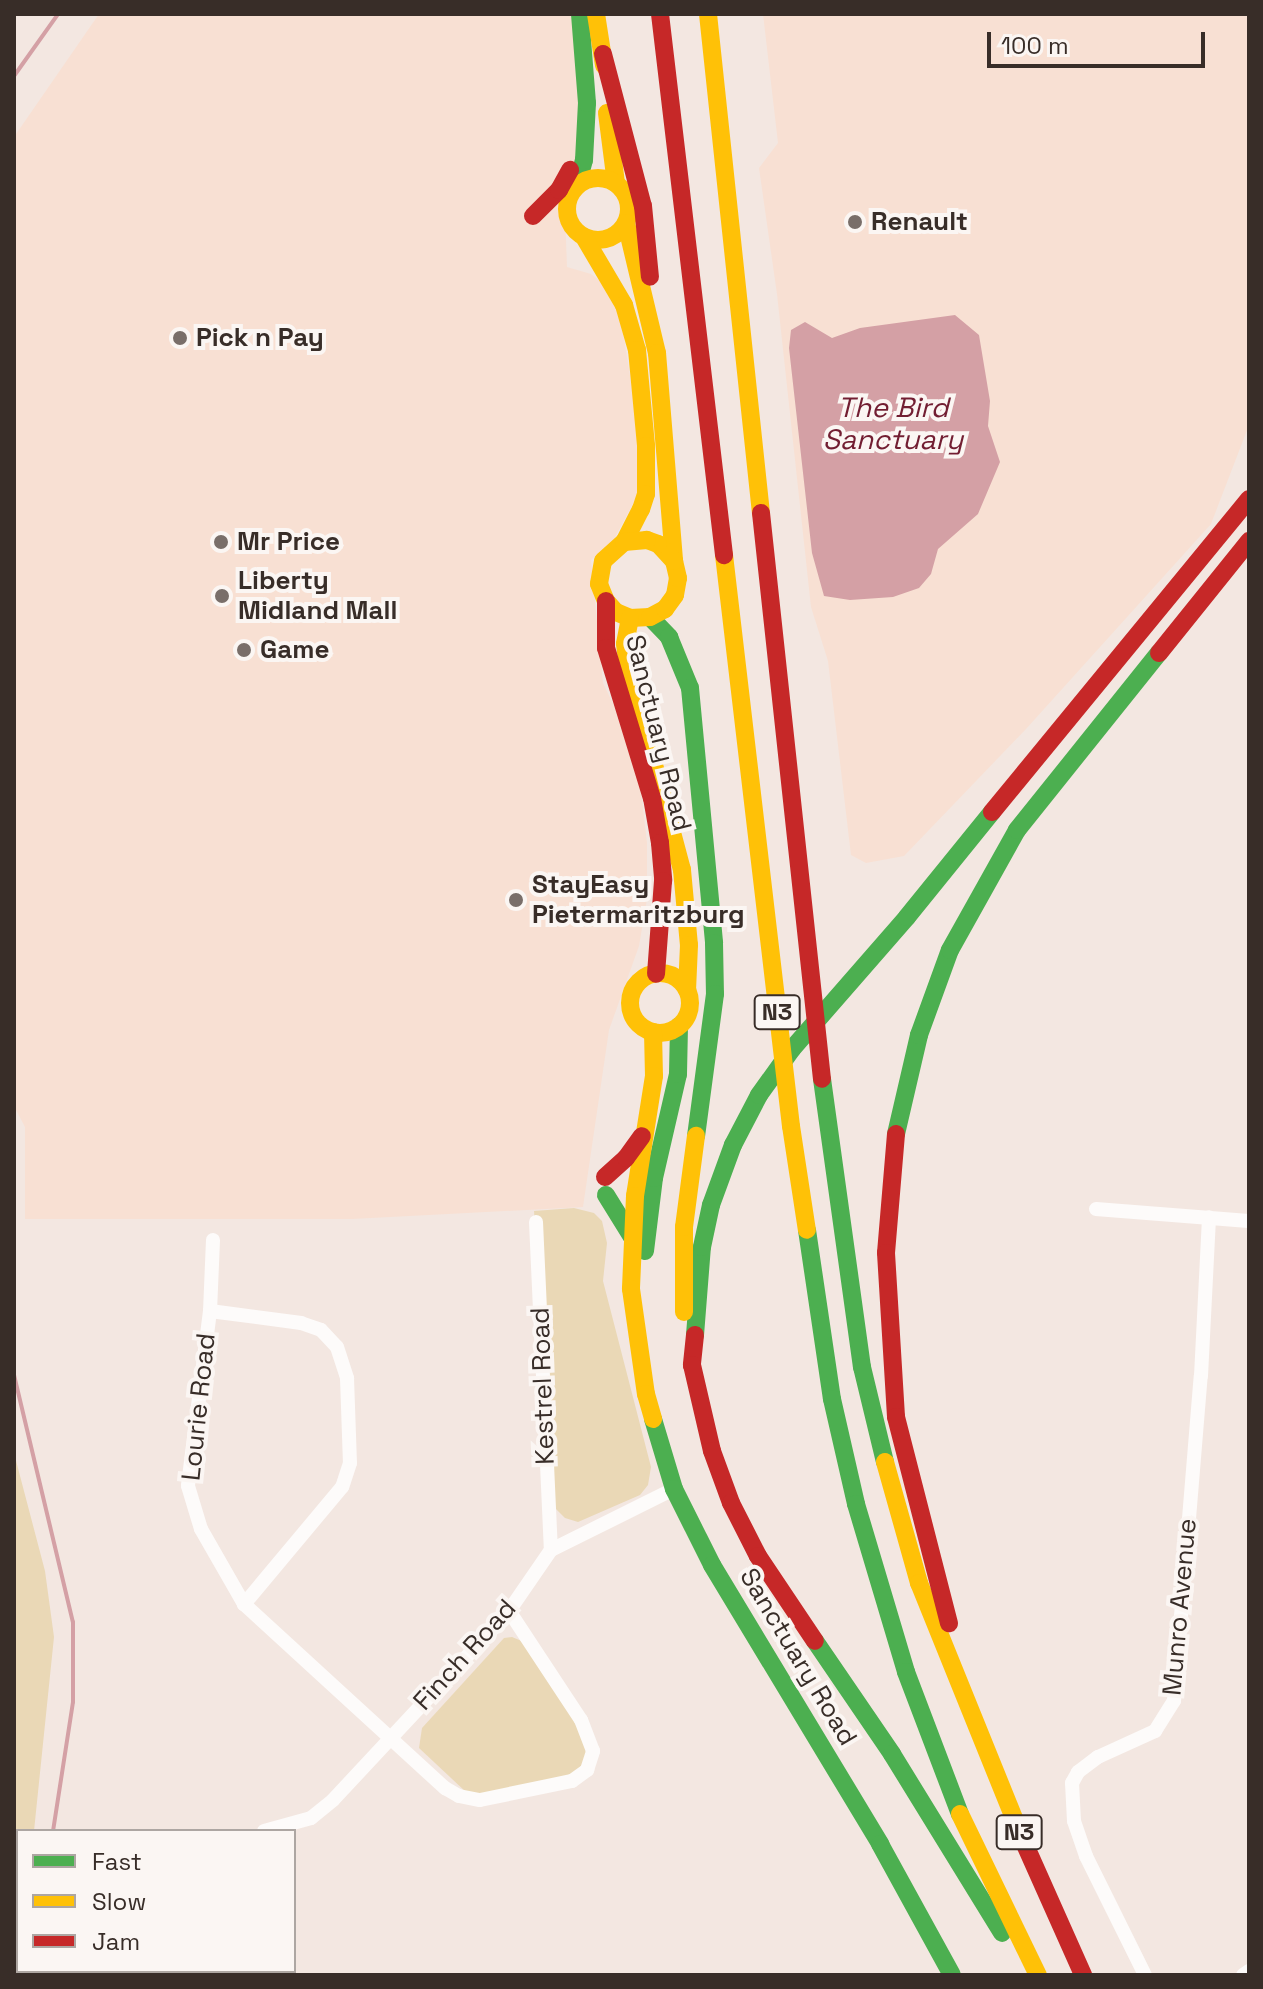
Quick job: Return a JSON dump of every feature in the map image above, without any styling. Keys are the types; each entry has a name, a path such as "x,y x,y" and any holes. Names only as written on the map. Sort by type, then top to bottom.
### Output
{"main road":[{"path":"580,14 587,103 584,160 577,186 568,200 568,218 584,237 624,305 637,350 646,446 646,494 624,542"},
{"path":"596,14 603,54 643,206 678,578 675,595 665,609 650,617 630,618 606,601 599,584 599,572 610,551 624,542 647,540 667,552 674,561"},
{"name":"N3","path":"660,14 789,1111 832,1399 856,1504 906,1672 958,1810 1038,1975"},
{"name":"N3","path":"708,14 826,1118 860,1351 891,1487 919,1583 959,1687 1083,1975"},
{"path":"603,54 611,159 616,183 627,197 626,223 653,335"},
{"path":"533,216 567,177 587,103"},
{"path":"577,186 600,177 616,183"},
{"path":"584,237 608,239 626,223"},
{"path":"692,1365 702,1247 711,1205 733,1145 759,1095 855,973 907,917 1249,499"},
{"path":"959,1687 954,1643 896,1417 889,1343 886,1253 889,1185 896,1130 919,1035 950,950 1008,843 1249,541"},
{"name":"Sanctuary Road","path":"606,601 606,648 652,798 660,843 663,881 656,974"},
{"path":"650,617 677,650 690,688 714,943 715,994 684,1227 684,1314 712,1451 747,1536 892,1754 1030,1975"},
{"name":"Sanctuary Road","path":"630,618 625,644 628,667 682,870 689,945 687,990"},
{"path":"656,974 673,977 687,990 689,1010 679,1026 669,1032 653,1032 634,1019 630,1001 638,983 656,974"},
{"name":"Sanctuary Road","path":"639,1351 647,1231 656,1167 678,1074 679,1026"},
{"name":"Sanctuary Road","path":"653,1032 654,1076 635,1196 632,1307 646,1394 674,1489 705,1553 880,1844 952,1975"},
{"path":"634,1240 605,1186 646,1129"}],"street":[{"path":"1096,1209 1249,1221"},
{"name":"Munro Avenue","path":"1145,1975 1086,1856 1074,1821 1072,1783 1078,1772 1098,1757 1155,1731 1174,1701 1201,1376 1209,1217"},
{"name":"Kestrel Road","path":"536,1222 551,1550"},
{"name":"Lourie Road","path":"213,1240 210,1311 188,1486 201,1529 244,1604 445,1788 470,1799 572,1781 587,1770 593,1751 590,1737 509,1611"},
{"path":"210,1311 301,1323 321,1330 337,1347 347,1378 350,1463 342,1487 244,1604"},
{"name":"Finch Road","path":"273,1829 296,1824 321,1811 509,1611 551,1550 674,1489"},
{"path":"1243,1975 1249,1971"}],"shaded area":[{"path":"99,14 572,14 581,60 575,169 564,187 567,267 591,274 611,289 619,308 638,425 639,493 614,539 591,560 603,683 614,706 641,791 647,843 647,899 639,946 609,1030 583,1207 352,1219 25,1219 25,1127 14,1106 14,137"},
{"path":"763,14 1249,14 1249,425 1211,524 1026,729 904,856 866,863 851,855 828,661 811,607 777,294 759,168 778,143"},
{"path":"574,1208 594,1213 602,1221 607,1243 603,1281 651,1467 648,1485 640,1495 578,1522 565,1518 555,1508 534,1211"},
{"path":"14,1453 45,1571 54,1637 34,1829 16,1829 14,1931"},
{"path":"512,1637 524,1642 578,1727 590,1763 573,1778 485,1794 467,1793 419,1748 422,1728 504,1638"}],"water":[{"name":"The Bird Sanctuary","path":"955,315 979,335 990,401 988,426 1000,462 978,514 938,549 931,574 919,588 893,597 850,600 824,596 812,553 789,348 791,330 805,322 832,338 860,328"}],"waterway":[{"path":"14,76 58,14"},
{"path":"14,1375 73,1622 73,1702 53,1829"}],"traffic: fast":[{"path":"577,186 584,160 587,103 580,14"},
{"path":"650,617 669,637 690,688 714,943 715,994 696,1136"},
{"path":"896,1134 919,1035 950,950 1017,830 1159,653"},
{"path":"695,1335 702,1247 711,1205 733,1145 759,1095 792,1049 907,917 992,812"},
{"path":"645,1251 654,1178 678,1074 679,1026"},
{"path":"822,1079 862,1367 885,1462"},
{"path":"606,1195 632,1237"},
{"path":"807,1230 832,1399 856,1504 906,1672 960,1814"},
{"path":"653,1419 674,1489 712,1565 880,1844 952,1975"},
{"path":"815,1641 892,1754 1002,1933"}],"traffic: slow":[{"path":"596,14 604,65"},
{"path":"708,14 761,513"},
{"path":"607,113 616,183"},
{"path":"598,178 610,180 620,187 627,197 629,209 627,221 620,231 610,238 598,240 586,238 576,231 569,221 567,209 569,197 576,187 586,180 598,178"},
{"path":"626,223 657,353 674,561"},
{"path":"584,237 624,305 637,350 646,446 646,494 641,509 624,542 603,561 599,584 606,601 616,612 630,618 650,617 665,609 675,595 678,578 674,561 658,544 647,540 624,542"},
{"path":"724,555 791,1126 807,1230"},
{"path":"630,618 625,644 628,667 682,870 689,945 687,990"},
{"path":"660,973 681,982 690,1003 681,1024 660,1033 639,1024 630,1003 639,982 660,973"},
{"path":"653,1032 654,1076 635,1196 631,1289 646,1394 653,1419"},
{"path":"684,1312 684,1227 696,1136"},
{"path":"885,1462 919,1583 1023,1840"},
{"path":"960,1814 1038,1975"}],"traffic: jam":[{"path":"660,14 724,555"},
{"path":"603,54 643,206 650,277"},
{"path":"533,216 559,190 570,170"},
{"path":"992,812 1249,499"},
{"path":"761,513 822,1079"},
{"path":"1159,653 1249,541"},
{"path":"606,601 606,648 652,798 660,843 663,881 656,974"},
{"path":"896,1134 886,1253 896,1417 949,1623"},
{"path":"605,1177 626,1158 642,1136"},
{"path":"695,1335 692,1365 712,1451 731,1503 758,1556 815,1641"},
{"path":"1023,1840 1083,1975"}],"place":[{"name":"Renault","path":"855,222"},
{"name":"Pick n Pay","path":"180,338"},
{"name":"Mr Price","path":"221,542"},
{"name":"Liberty Midland Mall","path":"222,596"},
{"name":"Game","path":"244,650"},
{"name":"StayEasy Pietermaritzburg","path":"516,900"}]}
